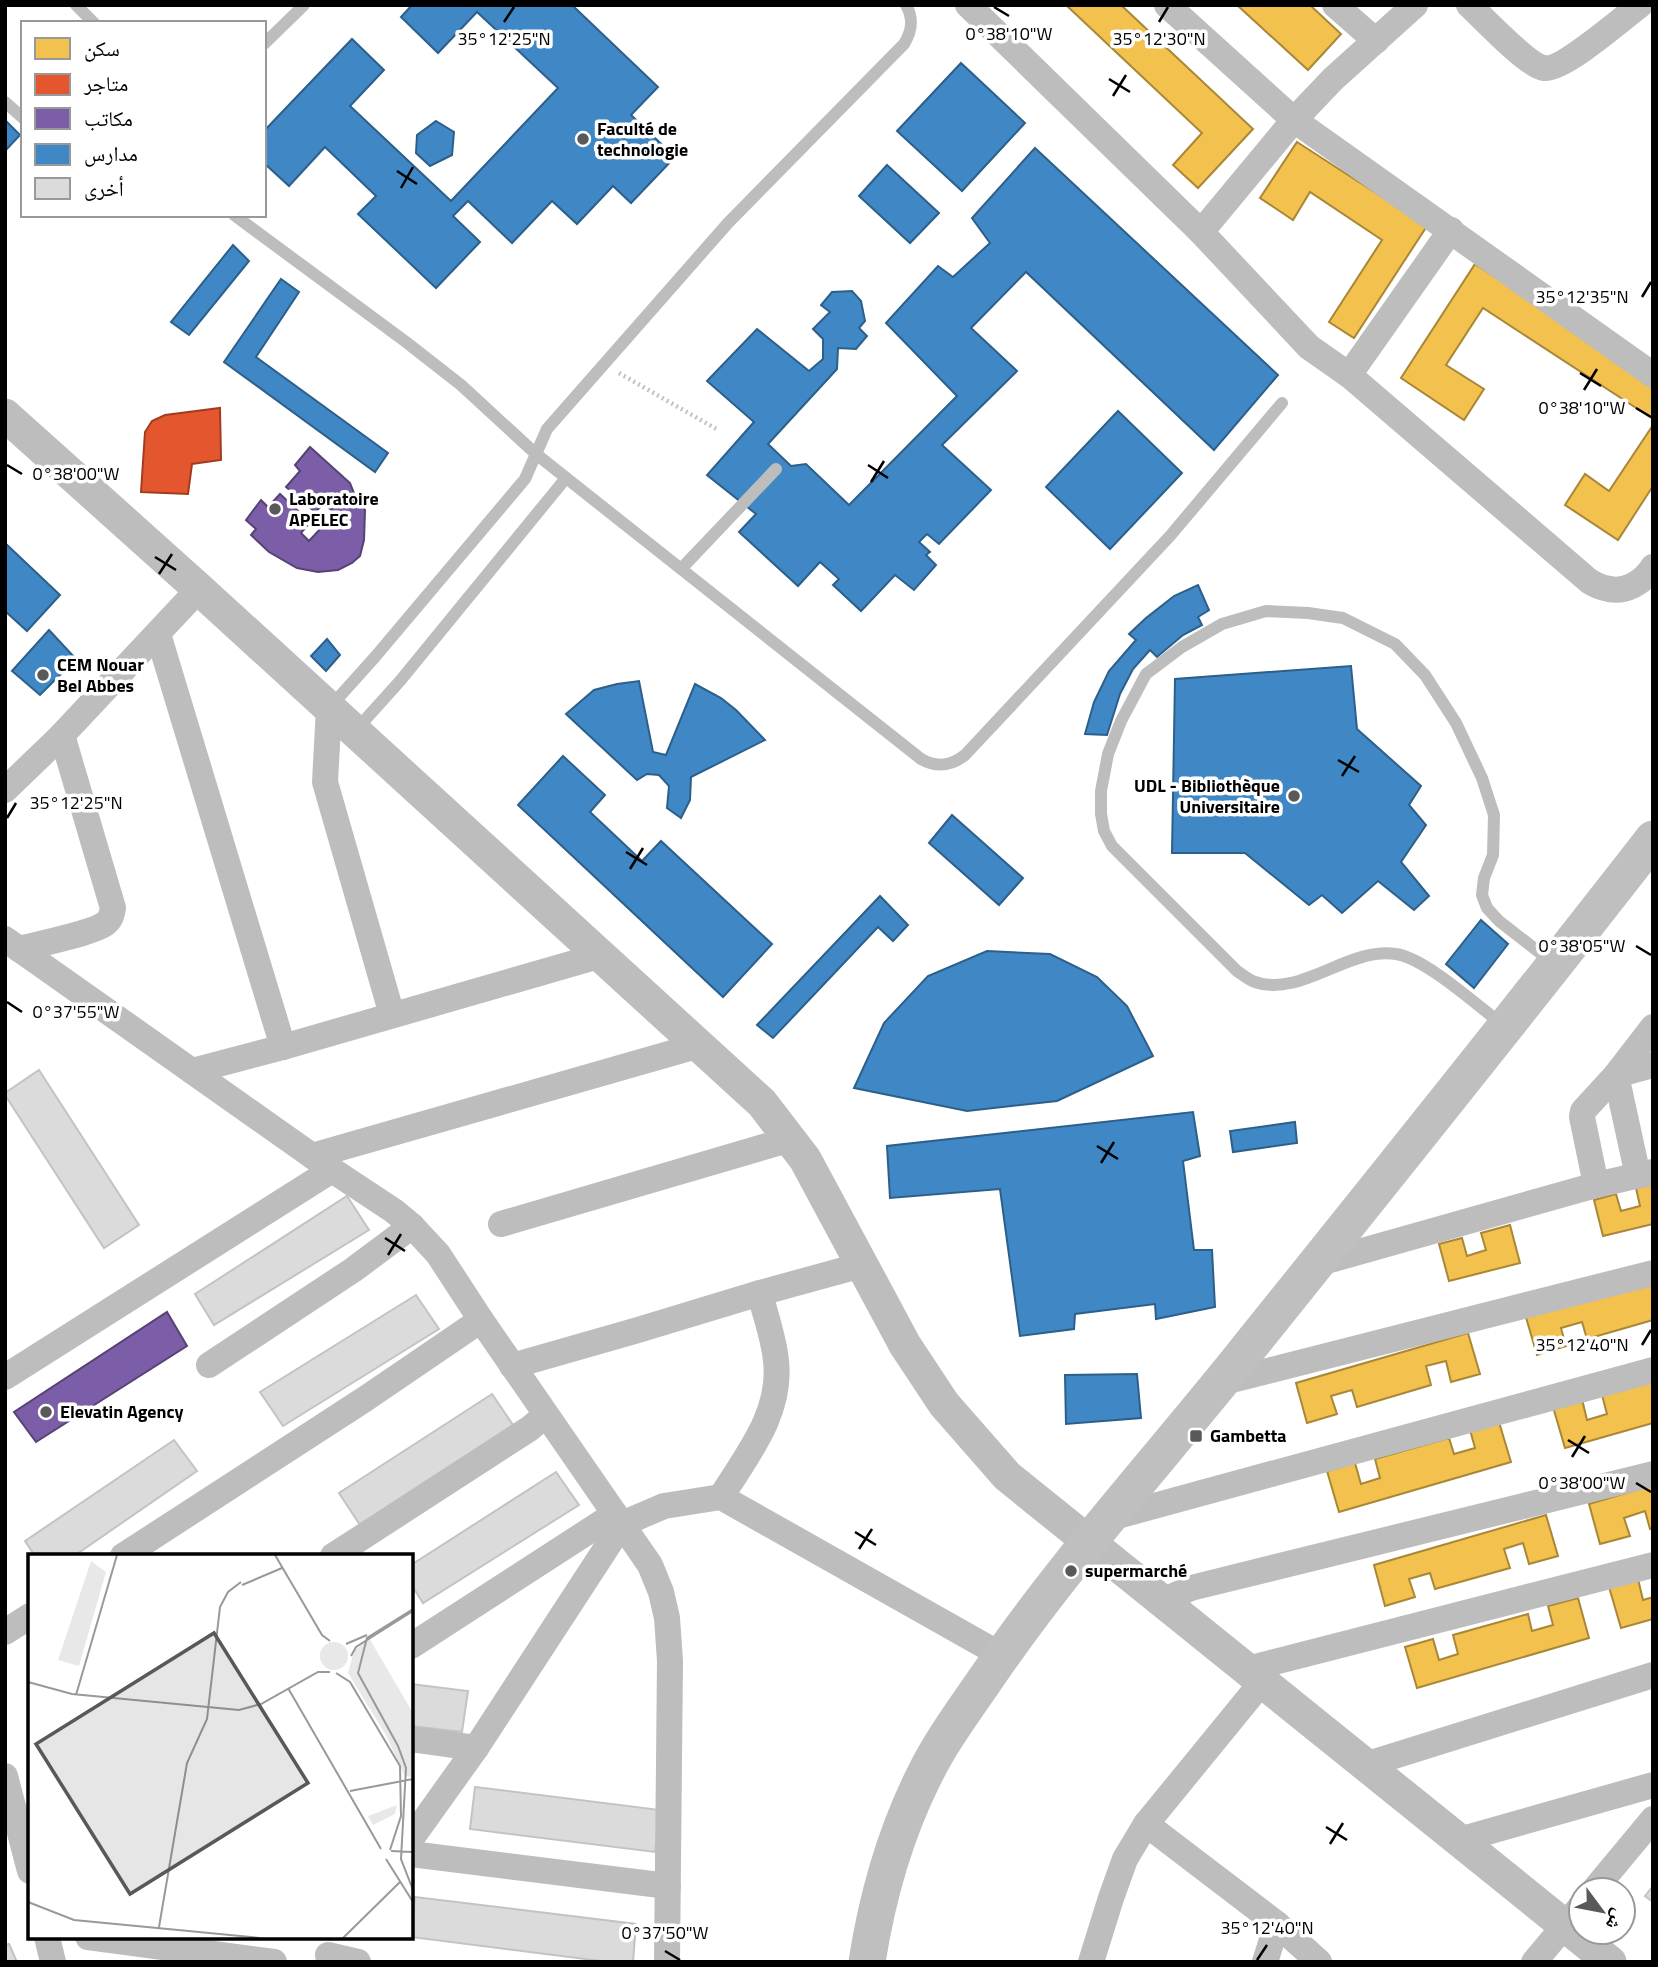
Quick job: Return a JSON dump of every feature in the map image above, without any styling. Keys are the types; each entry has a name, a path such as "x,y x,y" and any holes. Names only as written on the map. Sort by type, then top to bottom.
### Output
{"main road":[{"path":"867,1962 872,1928 894,1847 924,1776 957,1719 1001,1655 1046,1595 1556,965 1653,839"}],"street":[{"path":"968,5 1200,232 1309,347 1349,375 1589,582 1606,589 1625,587 1637,584 1653,567"},
{"path":"1167,5 1294,120 1653,375"},
{"path":"1335,5 1376,41"},
{"path":"1200,232 1294,120 1333,79 1416,5"},
{"path":"1469,5 1527,59 1547,69 1559,66 1640,5"},
{"path":"1349,375 1451,230"},
{"path":"5,415 329,709 341,738 602,955 762,1102 805,1158 905,1345 944,1404 1007,1476 1100,1530 1162,1601 1459,1840 1567,1911"},
{"path":"5,790 62,735 199,589"},
{"path":"158,634 283,1047"},
{"path":"12,944 65,937 99,927 112,915 113,908 62,735"},
{"path":"341,738 325,782 392,1015"},
{"path":"12,944 412,1226 438,1254 650,1565 661,1592 667,1618 670,1661 667,1962"},
{"path":"192,1071 602,955"},
{"path":"1596,1185 1582,1117 1587,1106 1653,1027"},
{"path":"5,1377 322,1163 700,1045"},
{"path":"1616,1074 1653,1065"},
{"path":"1316,1264 1596,1185 1645,1174 1616,1074"},
{"path":"501,1224 791,1139"},
{"path":"209,1365 353,1270 412,1226"},
{"path":"512,1366 862,1265"},
{"path":"1220,1383 1653,1273"},
{"path":"721,1497 765,1426 775,1396 776,1361 760,1293"},
{"path":"126,1554 365,1399 481,1320"},
{"path":"1100,1530 1653,1370"},
{"path":"336,1554 529,1429 546,1415"},
{"path":"1162,1601 1191,1588 1653,1474"},
{"path":"413,1645 619,1519 664,1507 721,1497 1001,1655"},
{"path":"413,1836 476,1748 619,1519"},
{"path":"1091,1962 1125,1859 1146,1824 1255,1676 1653,1565"},
{"path":"5,1632 28,1617"},
{"path":"1365,1765 1653,1675"},
{"path":"413,1739 476,1748"},
{"path":"5,1776 12,1840 28,1868"},
{"path":"1459,1840 1653,1785"},
{"path":"1606,1876 1653,1819"},
{"path":"1146,1824 1277,1924 1319,1962"},
{"path":"413,1854 668,1886"},
{"path":"1534,1962 1567,1922"},
{"path":"1265,1962 1277,1924"},
{"path":"47,1939 53,1962"},
{"path":"103,1939 274,1962"},
{"path":"1597,1946 1610,1962"},
{"path":"331,1951 358,1962"}],"lane":[{"path":"76,5 92,21"},
{"path":"266,42 304,5"},
{"path":"329,709 525,479 547,429 729,223 904,44 912,27 906,5"},
{"path":"5,102 21,116"},
{"path":"237,217 452,377 566,478 921,760 939,766 949,765 965,755 1170,536 1282,403"},
{"path":"681,569 776,469"},
{"path":"341,738 400,681 566,478"},
{"path":"1506,1027 1421,963 1396,954 1378,954 1362,958 1290,983 1273,985 1255,982 1237,971 1112,846 1104,831 1101,791 1108,754 1121,721 1146,674 1182,647 1222,624 1266,611 1343,618 1395,644 1425,675 1456,723 1482,778 1494,815 1493,855 1484,878 1482,895 1487,908 1499,921 1556,965"}],"path":[{"path":"603,365 718,430"}],"building: سكن":[{"path":"1066,5 1121,5 1253,129 1198,188 1173,165 1202,133"},
{"path":"1237,5 1310,5 1341,34 1308,70"},
{"path":"1297,142 1427,226 1354,338 1329,322 1382,240 1310,192 1293,220 1260,198"},
{"path":"1475,264 1653,380 1653,419 1483,308 1446,365 1484,389 1464,420 1401,378"},
{"path":"1653,425 1653,486 1618,540 1565,505 1585,474 1609,491"},
{"path":"1653,1184 1653,1224 1603,1236 1594,1200 1616,1194 1621,1211 1640,1206 1636,1188"},
{"path":"1510,1225 1520,1263 1449,1281 1439,1244 1462,1238 1467,1256 1486,1250 1481,1233"},
{"path":"1653,1277 1653,1320 1587,1339 1582,1322 1561,1328 1566,1346 1537,1355 1525,1314"},
{"path":"1468,1333 1480,1374 1451,1382 1446,1361 1426,1366 1431,1385 1357,1407 1352,1390 1331,1396 1337,1414 1307,1423 1296,1383"},
{"path":"1653,1381 1653,1423 1565,1448 1553,1407 1582,1399 1587,1420 1607,1414 1602,1395"},
{"path":"1499,1422 1511,1462 1339,1512 1327,1471 1355,1463 1361,1484 1380,1478 1375,1459 1449,1438 1454,1454 1475,1448 1470,1430"},
{"path":"1653,1485 1653,1528 1650,1529 1645,1511 1624,1518 1630,1536 1600,1544 1589,1504"},
{"path":"1546,1515 1558,1556 1529,1564 1523,1543 1504,1549 1510,1568 1435,1589 1430,1573 1409,1579 1415,1597 1385,1606 1374,1565"},
{"path":"1638,1579 1643,1600 1653,1597 1653,1619 1621,1628 1609,1587"},
{"path":"1578,1598 1589,1638 1417,1688 1405,1647 1433,1639 1439,1660 1458,1654 1453,1635 1528,1614 1532,1631 1553,1625 1548,1606"}],"building: متاجر":[{"path":"220,408 221,460 192,464 188,494 141,492 145,432 152,421 165,415"}],"building: مكاتب":[{"name":"Laboratoire APELEC","path":"310,447 350,483 365,510 364,540 360,556 338,570 318,572 297,568 269,552 251,535 256,529 246,520 261,500 268,507 280,494 310,522 301,533 309,541 335,513 324,504 315,512 286,487 300,471 295,465"},
{"path":"167,1312 187,1346 36,1442 14,1412"}],"building: مدارس":[{"name":"Faculté de technologie","path":"412,5 572,5 658,87 631,115 675,157 631,203 613,186 577,224 552,201 512,243 468,201 453,216 480,242 436,288 358,214 376,196 325,147 289,186 266,165 266,129 352,39 384,70 350,106 451,201 558,88 477,12 438,53 401,17"},
{"path":"961,63 1025,123 962,191 897,131"},
{"path":"5,120 20,135 5,151"},
{"path":"436,121 454,132 452,155 430,166 416,153 417,135"},
{"path":"1035,148 1278,375 1214,450 1026,272 971,328 1017,371 942,445 991,490 939,544 927,534 919,542 930,552 926,555 936,565 914,590 895,575 861,611 833,585 839,579 820,562 798,586 739,532 756,514 707,475 754,422 707,381 757,329 809,371 823,359 823,339 813,329 830,312 821,305 832,292 852,291 861,301 865,321 859,328 867,336 856,349 838,348 837,369 768,444 791,466 806,464 849,505 957,396 886,323 938,266 953,277 990,243 972,218"},
{"path":"887,165 939,213 910,243 859,196"},
{"path":"233,245 249,261 189,335 171,322"},
{"path":"281,279 299,292 256,357 388,453 375,472 224,362"},
{"path":"1118,411 1182,473 1110,549 1046,487"},
{"path":"5,543 60,595 27,631 5,611"},
{"path":"1198,585 1209,610 1198,617 1202,625 1183,635 1157,657 1150,650 1133,669 1120,694 1107,735 1085,734 1094,702 1109,671 1136,640 1129,634 1174,596"},
{"path":"49,630 76,659 40,695 12,671"},
{"path":"327,639 340,655 326,671 311,656"},
{"name":"UDL - Bibliothèque Universitaire","path":"1351,666 1357,729 1421,786 1409,805 1426,825 1401,862 1429,896 1414,910 1378,881 1342,913 1322,895 1309,905 1245,853 1172,853 1175,679"},
{"path":"639,681 653,752 666,755 695,684 721,698 736,710 765,740 691,777 690,800 681,818 667,808 669,786 659,775 647,774 637,780 566,714 594,690"},
{"path":"563,756 605,795 590,812 642,861 661,841 772,944 723,997 518,805"},
{"path":"952,815 1023,878 999,905 929,843"},
{"path":"880,896 908,925 893,941 878,927 773,1038 757,1025"},
{"path":"1481,920 1508,944 1474,988 1446,964"},
{"path":"987,951 1050,954 1097,977 1127,1006 1153,1056 1057,1101 967,1111 854,1088 884,1023 928,976"},
{"path":"1193,1112 1200,1156 1183,1161 1194,1250 1212,1250 1215,1307 1156,1319 1155,1304 1075,1314 1074,1329 1020,1336 1000,1189 890,1198 887,1146"},
{"path":"1295,1122 1297,1143 1233,1152 1230,1131"},
{"path":"1137,1374 1141,1418 1066,1424 1065,1375"}],"building: أخرى":[{"path":"39,1070 139,1225 104,1248 5,1095"},
{"path":"347,1196 369,1230 214,1325 195,1294"},
{"path":"416,1295 439,1329 283,1426 260,1392"},
{"path":"492,1394 515,1428 360,1525 339,1493"},
{"path":"174,1440 197,1471 77,1554 34,1554 25,1541"},
{"path":"556,1472 579,1505 423,1603 413,1587 413,1564"},
{"path":"413,1684 468,1691 462,1732 413,1726"},
{"path":"475,1787 660,1810 655,1852 470,1829"},
{"path":"1653,1886 1653,1902 1645,1896"},
{"path":"415,1897 636,1924 633,1962 609,1962 413,1937"},
{"path":"9,1944 17,1962 5,1962 5,1945"}],"place":[{"name":"Faculté de technologie","path":"583,139"},
{"name":"Laboratoire APELEC","path":"275,509"},
{"name":"CEM Nouar Bel Abbes","path":"43,675"},
{"name":"UDL - Bibliothèque Universitaire","path":"1294,796"},
{"name":"Elevatin Agency","path":"46,1412"},
{"name":"Gambetta","path":"1196,1436"},
{"name":"supermarché","path":"1071,1571"}]}
